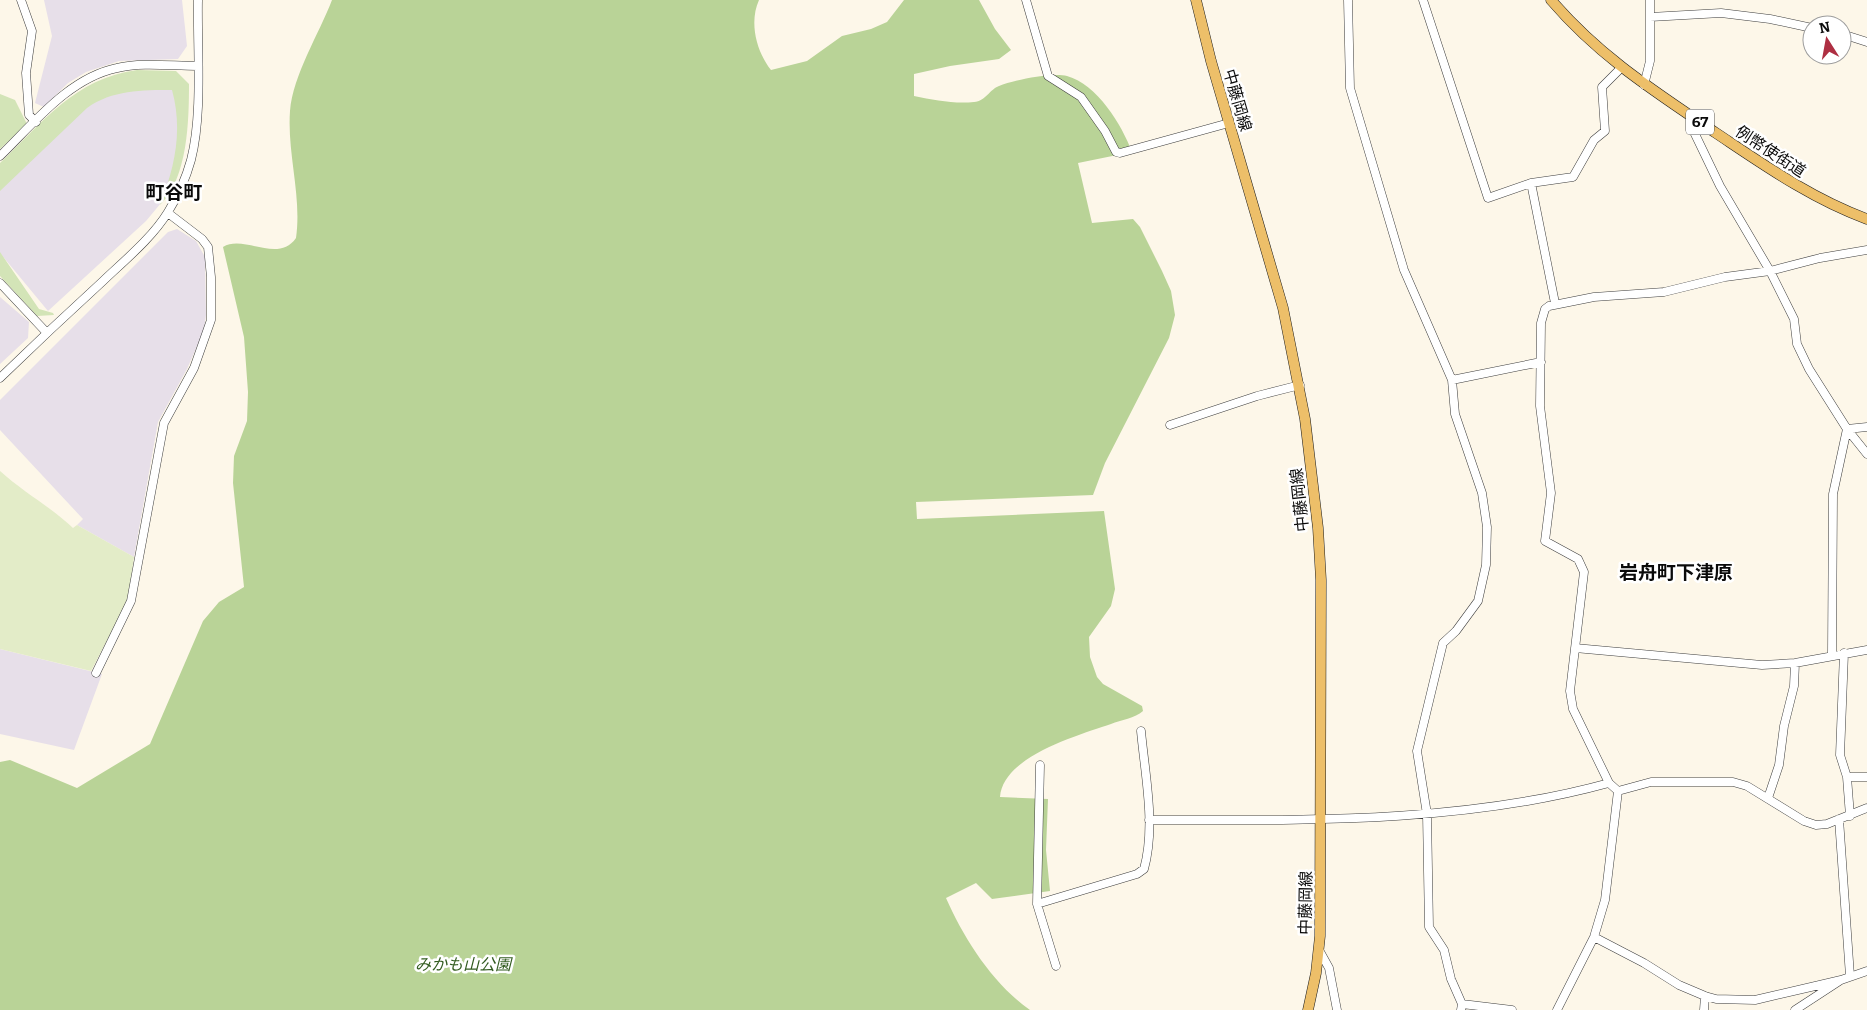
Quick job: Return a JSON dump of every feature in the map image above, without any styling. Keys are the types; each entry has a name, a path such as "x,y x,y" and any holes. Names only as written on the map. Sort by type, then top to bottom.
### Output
{"main road":[{"name":"中藤岡線","path":"1196,0 1229,123 1277,286 1300,385 1320,556 1321,818 1319,950 1308,1010"},
{"name":"例幣使街道","path":"1551,0 1586,39 1644,85 1792,183 1843,209 1867,218"}],"street":[{"path":"21,0 32,31 26,73 29,115 36,122"},
{"path":"0,378 129,256 168,213 181,187 191,158 197,102 198,0"},
{"path":"1026,0 1048,76 1081,97 1105,131 1116,152 1120,153 1229,123"},
{"path":"1348,0 1350,88 1404,270 1452,380 1455,414 1482,493 1487,527 1486,566 1478,601 1456,631 1443,643 1417,751 1427,814 1430,927 1444,950 1451,979 1462,1007 1512,1010"},
{"path":"1423,0 1488,198 1531,183 1574,177 1582,159 1594,140 1605,131 1602,87 1621,68"},
{"path":"1644,85 1650,61 1650,0"},
{"path":"1650,17 1721,13 1770,19 1802,26"},
{"path":"1852,37 1867,42"},
{"path":"0,156 69,91 106,71 146,66 197,66"},
{"path":"1694,118 1694,132 1720,186 1770,271 1794,319 1798,344 1809,369 1847,429 1867,454"},
{"path":"1531,183 1555,303"},
{"path":"96,673 131,601 164,423 194,368 211,320 211,277 208,247 202,239 168,213"},
{"path":"1618,791 1609,783 1573,709 1570,691 1584,572 1578,559 1545,541 1551,493 1540,406 1541,323 1545,309 1555,303 1594,297 1664,292 1725,277 1770,271 1820,258 1867,250"},
{"path":"0,283 47,332"},
{"path":"1452,380 1541,362"},
{"path":"1170,425 1257,396 1300,385"},
{"path":"1847,429 1867,427"},
{"path":"1832,656 1833,494 1847,429"},
{"path":"1575,648 1762,665 1795,663 1867,650"},
{"path":"1844,653 1840,755 1847,776 1850,816"},
{"path":"1768,798 1779,765 1784,726 1794,686 1795,663"},
{"path":"1037,904 1137,874 1144,869 1148,855 1149,820 1141,731"},
{"path":"1040,765 1037,904 1056,966"},
{"path":"1847,776 1867,777"},
{"path":"1618,791 1651,782 1725,782 1747,786 1804,821 1816,825 1850,816 1867,808"},
{"path":"1149,820 1321,818 1427,814 1540,799 1609,783"},
{"path":"1557,1010 1594,937 1605,900 1618,791"},
{"path":"1839,819 1850,976"},
{"path":"1594,937 1644,963 1679,985 1705,996 1755,1000 1841,980"},
{"path":"1319,950 1329,968 1337,1010"},
{"path":"1795,1010 1841,980 1867,971"},
{"path":"1704,1010 1705,996"}],"shaded area":[{"path":"44,0 182,0 187,46 178,59 119,61 86,72 68,83 44,107 35,103 52,36"},
{"path":"173,87 180,124 178,158 166,197 146,221 48,311 0,253 0,187 89,105 110,93"},
{"path":"177,229 196,241 205,257 206,315 204,330 187,369 158,422 134,557 77,525 83,519 0,430 0,400 168,232"},
{"path":"0,297 29,322 28,338 0,364"},
{"path":"0,649 102,674 74,750 0,734"}],"green space":[{"name":"みかも山公園","path":"332,0 759,0 754,27 761,54 771,70 807,61 842,36 871,29 887,22 904,0 979,0 995,29 1011,50 999,59 950,66 914,74 914,96 952,102 974,102 982,100 996,88 1006,84 1033,77 1060,75 1078,80 1088,87 1098,96 1115,118 1132,152 1078,163 1092,223 1133,219 1140,227 1171,291 1175,315 1169,338 1105,463 1093,495 916,502 917,519 1104,511 1115,589 1111,606 1089,637 1090,657 1097,677 1103,684 1142,706 1143,711 1132,717 1081,734 1045,749 1014,770 1004,783 1000,797 1048,799 1046,850 1050,891 992,899 976,883 946,898 953,914 981,960 1004,987 1030,1010 0,1010 0,762 10,760 77,788 150,744 203,621 219,602 244,587 233,483 234,456 247,421 248,392 244,337 223,247 231,244 241,244 280,249 289,245 296,238 297,206 290,127 292,97 301,69"},
{"path":"137,70 176,71 189,84 185,148 176,180 169,194 160,205 170,177 176,148 177,120 172,90 128,92 97,102 87,108 0,191 0,163 45,118 77,92 95,82"},
{"path":"0,94 15,100 27,124 0,149"},
{"path":"0,252 39,309 54,315 37,316 0,276"},
{"path":"0,471 73,528 77,525 134,557 128,600 91,671 0,649"}],"district":[{"name":"町谷町","path":"174,192"},
{"name":"岩舟町下津原","path":"1676,572"}]}
